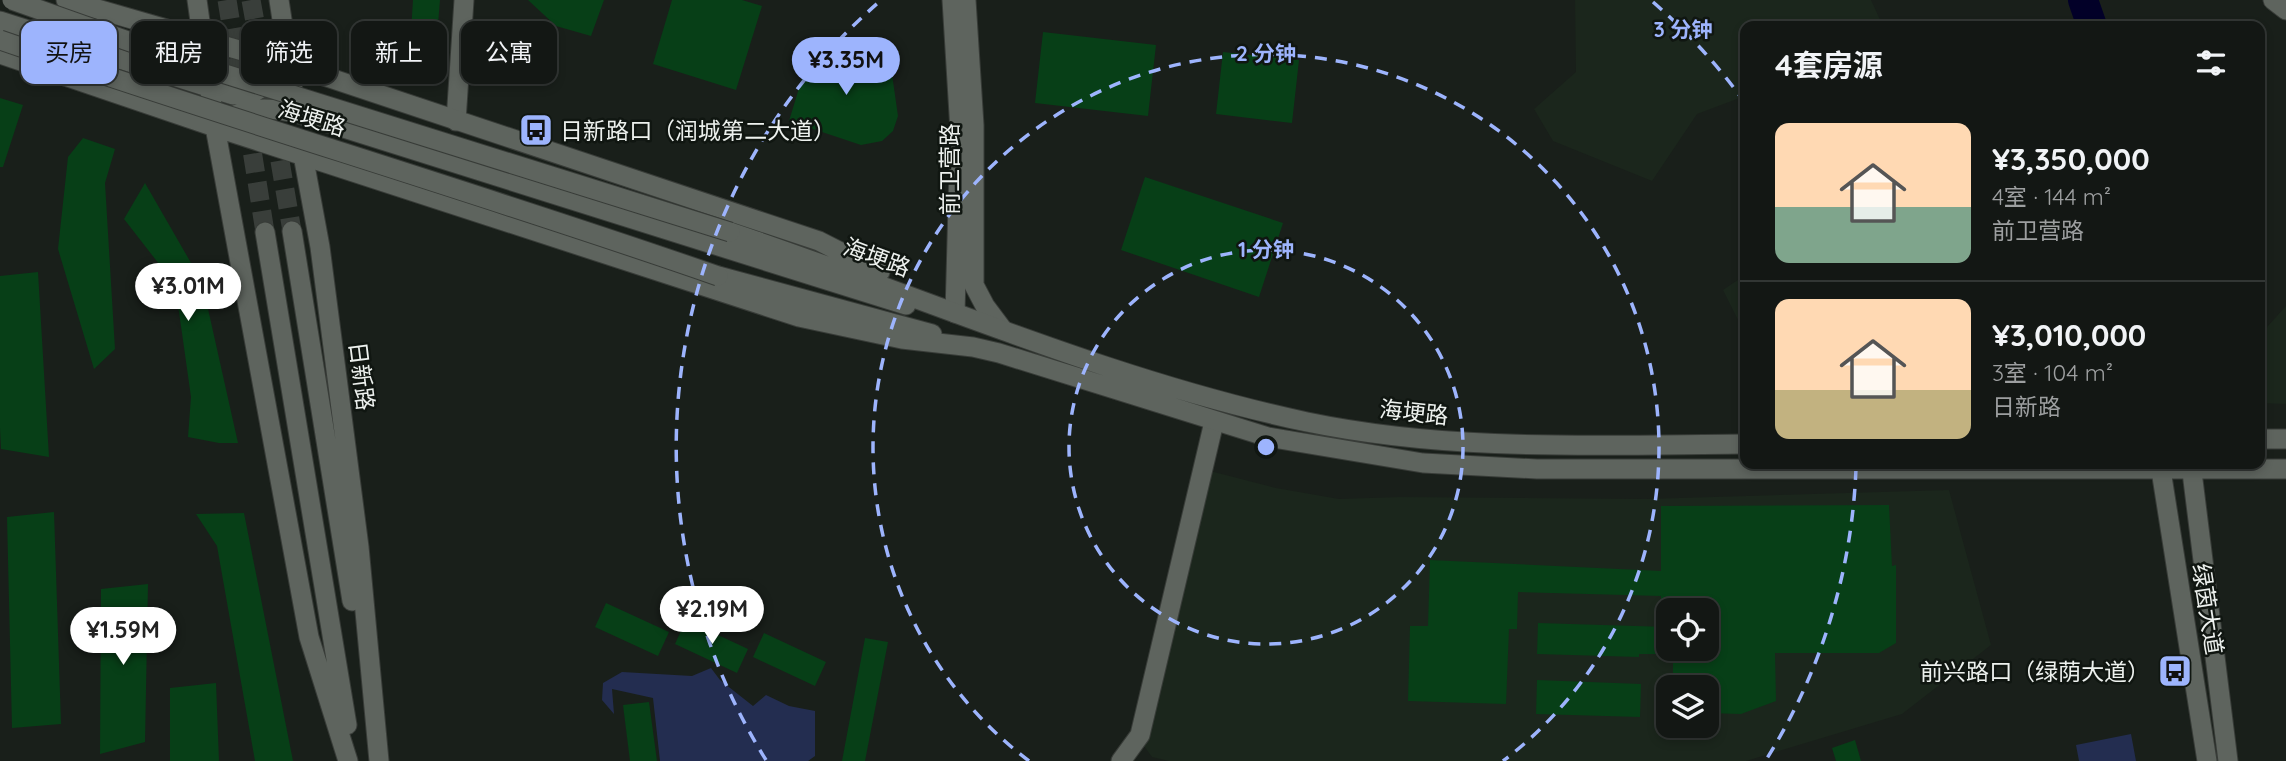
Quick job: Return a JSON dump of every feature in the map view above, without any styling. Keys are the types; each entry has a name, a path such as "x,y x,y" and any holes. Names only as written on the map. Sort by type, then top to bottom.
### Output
{"main road":[{"name":"海埂路","path":"12,0 190,63 730,232 866,278 1003,330 1219,401 1308,422 1399,437 1506,445 1740,444"},
{"path":"66,0 138,21"},
{"path":"197,0 200,21"},
{"name":"日新路","path":"279,0 282,21"},
{"path":"456,121 464,0"},
{"name":"前卫营路","path":"952,0 960,131 955,313"},
{"name":"前卫营路","path":"966,0 974,125 974,285 985,306 1003,330"},
{"path":"2273,0 2286,10"},
{"path":"0,20 210,89 233,94 256,91 268,84"},
{"name":"海埂路","path":"0,40 262,128 580,228 718,276 833,309 893,321 973,347"},
{"path":"0,54 215,127 799,317 902,339 973,347 999,353 1268,437 1348,453 1423,463 1537,469 1740,468"},
{"path":"337,81 819,241 955,313"},
{"path":"209,84 309,637 350,761"},
{"name":"日新路","path":"291,84 320,247 359,547 379,761"},
{"path":"215,127 231,116 251,109 274,108 296,113 789,271 913,307 955,313"},
{"name":"日新路","path":"292,231 379,761"},
{"path":"265,232 350,761"},
{"path":"1121,761 1140,734 1214,422"},
{"path":"2265,439 2286,439"},
{"path":"2265,468 2286,469"},
{"name":"绿茵大道","path":"2160,469 2207,761"},
{"name":"绿茵大道","path":"2192,469 2228,761"}],"shaded area":[{"path":"1575,0 1871,0 1881,21 1740,21 1740,98 1697,114 1652,181 1553,141 1534,109 1576,72"},
{"path":"1740,278 1740,324 1723,290"},
{"path":"2286,306 2286,404 2265,403 2265,329"},
{"path":"1210,471 1276,488 1339,499 1646,499 1949,490 1991,645 1902,714 1746,761 1169,761 1152,757 1144,746"},
{"path":"711,668 720,680 753,706 766,695 789,706 815,711 815,756 808,761 660,761 653,698 612,689 614,714 602,700 603,683 622,672 692,676"},
{"path":"2131,734 2136,761 2079,761 2076,745"}],"building":[{"path":"413,0 440,0 438,21 412,21"},
{"path":"528,0 604,0 591,36 557,26 557,21 551,21"},
{"path":"672,0 742,0 762,6 736,90 653,64"},
{"path":"1043,32 1156,45 1148,116 1035,103"},
{"path":"819,41 891,67 898,116 893,131 882,141 861,145 789,121 807,62 811,63"},
{"path":"1223,52 1299,60 1292,123 1216,114"},
{"path":"0,98 23,105 3,167 0,167"},
{"path":"83,138 115,149 105,183 115,349 94,369 58,249 68,157"},
{"path":"1145,177 1283,223 1259,297 1121,250"},
{"path":"145,183 202,282 238,443 219,443 188,437 191,397 179,312 166,273 124,219"},
{"path":"38,272 49,457 1,449 0,276"},
{"path":"1889,505 1892,566 1896,565 1896,643 1879,653 1775,653 1776,701 1741,714 1719,713 1719,675 1673,675 1673,661 1719,661 1719,598 1518,592 1517,629 1509,629 1506,704 1408,701 1410,626 1428,626 1430,560 1661,571 1661,506"},
{"path":"54,512 61,724 12,728 7,517"},
{"path":"244,513 293,761 255,761 217,546 196,514"},
{"path":"148,584 145,742 100,754 101,589"},
{"path":"606,603 669,632 658,656 595,627"},
{"path":"686,620 748,649 737,673 675,644"},
{"path":"1538,623 1656,627 1656,654 1639,654 1639,657 1537,654"},
{"path":"764,633 826,662 815,686 753,657"},
{"path":"865,638 888,642 865,761 842,761"},
{"path":"1537,680 1641,684 1640,717 1536,714"},
{"path":"216,683 219,761 170,761 170,688"},
{"path":"649,702 657,761 630,761 623,705"},
{"path":"1855,740 1861,761 1836,761 1832,748"}],"waterway":[{"path":"2083,0 2090,21"}],"tunnel":[{"path":"227,0 242,92"},
{"path":"251,0 269,99"},
{"path":"248,125 265,232"},
{"path":"275,132 292,231"}],"place":[{"name":"日新路口（润城第二大道）","path":"536,130"},
{"name":"前兴路口（绿荫大道）","path":"2175,671"}]}
